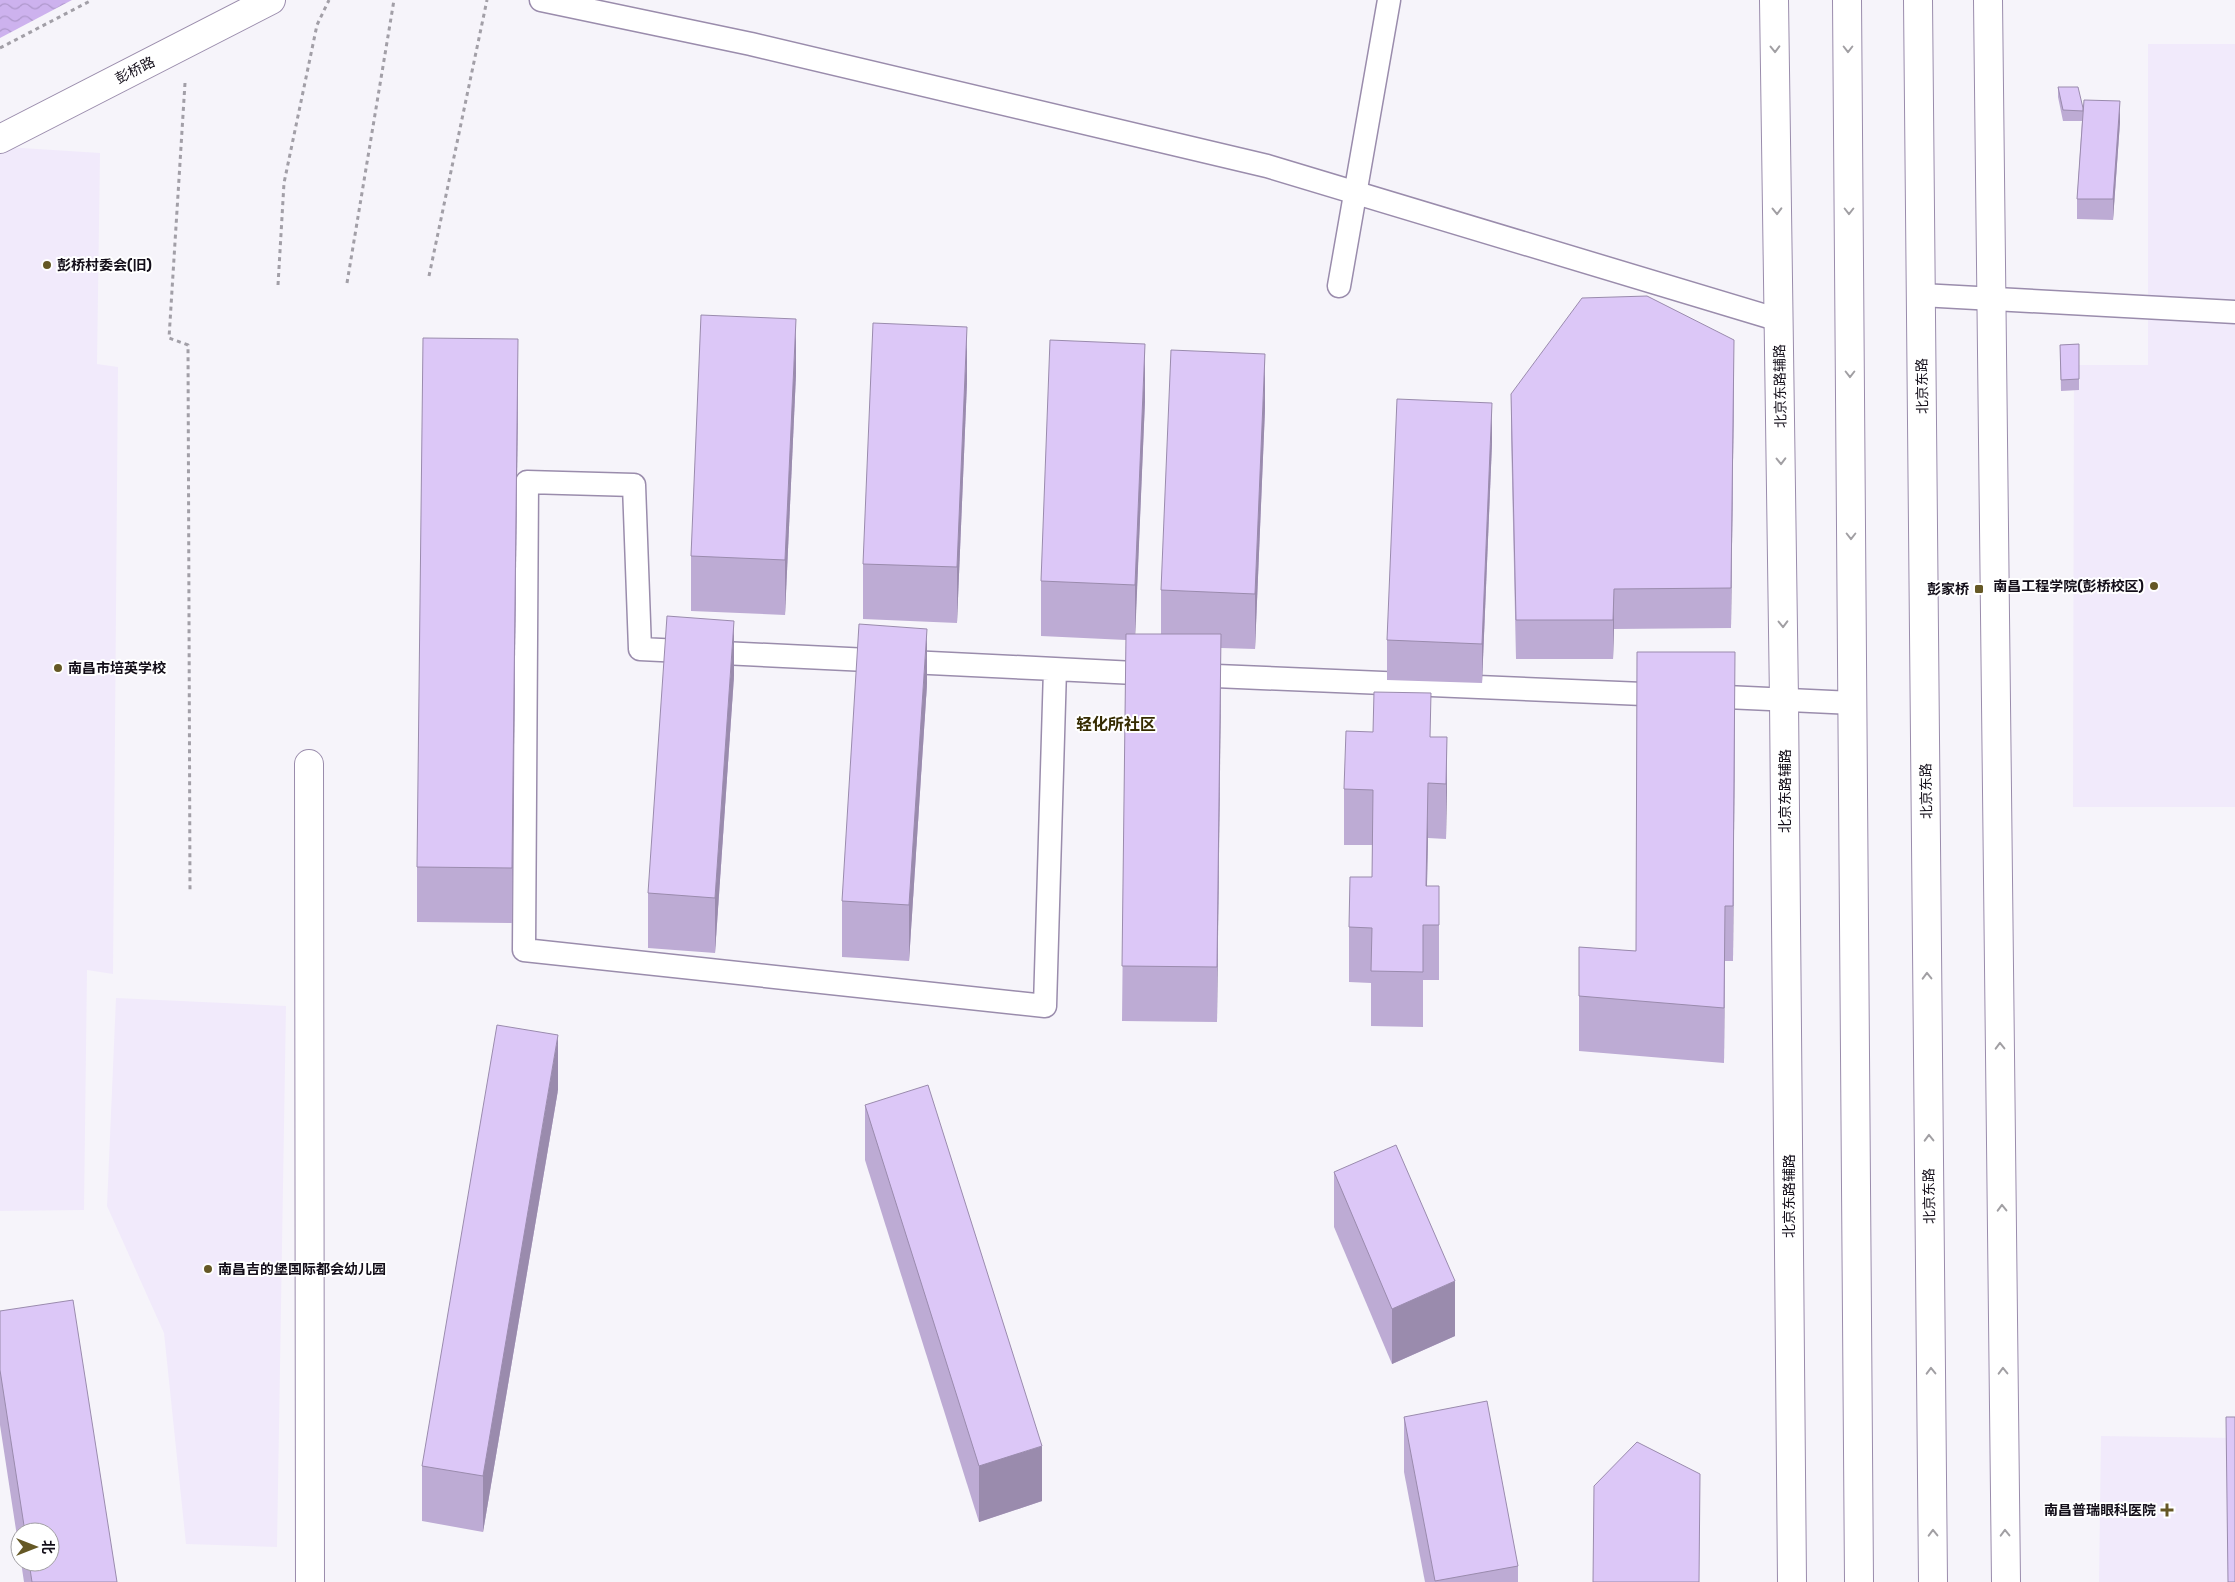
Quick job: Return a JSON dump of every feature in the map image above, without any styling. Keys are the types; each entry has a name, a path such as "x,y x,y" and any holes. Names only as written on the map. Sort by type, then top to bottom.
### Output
{"main road":[{"name":"彭桥路","path":"0,139 270,0"},
{"name":"北京东路辅路","path":"1774,0 1784,700 1792,1582"},
{"path":"1847,0 1858,1582"},
{"name":"北京东路","path":"1918,0 1933,1582"},
{"path":"1988,0 2006,1582"},
{"path":"309,764 310,1582"}],"lane":[{"path":"541,0 751,44 1267,166 1779,320"},
{"path":"1339,286 1389,0"},
{"path":"1921,295 2235,312"},
{"path":"1055,670 1045,1006 524,950 527,482 634,485 640,649 1055,670 1853,703"}],"path":[{"path":"0,48 92,0"},
{"path":"278,285 284,183 317,25 329,0"},
{"path":"346,283 394,0"},
{"path":"429,276 487,0"},
{"path":"188,43 169,338 188,345 190,890"}],"shaded area":[{"name":"南昌工程学院(彭桥校区)","path":"2148,44 2235,44 2235,807 2073,807 2074,365 2148,365"},
{"name":"南昌市培英学校","path":"6,147 100,153 97,364 118,367 113,974 87,970 84,1210 0,1211 0,150"},
{"name":"南昌吉的堡国际都会幼儿园","path":"116,998 286,1006 277,1547 186,1544 164,1333 107,1206"},
{"name":"南昌普瑞眼科医院","path":"2101,1436 2235,1438 2235,1582 2099,1582"}],"water":[{"path":"0,0 72,0 0,38"}],"building":[{"path":"2058,87 2078,87 2083,111 2063,110"},
{"path":"2084,100 2120,101 2113,199 2077,199"},
{"path":"1647,296 1734,340 1731,588 1614,589 1613,620 1516,620 1511,394 1582,298"},
{"path":"701,315 796,319 785,560 691,556"},
{"path":"873,323 967,327 957,567 863,564"},
{"path":"423,338 518,339 512,868 417,867"},
{"path":"1050,340 1145,344 1135,585 1041,581"},
{"path":"2079,344 2079,379 2061,380 2060,345"},
{"path":"1171,350 1265,354 1255,594 1161,590"},
{"path":"1397,399 1492,403 1482,644 1387,640"},
{"path":"667,616 734,621 715,898 648,893"},
{"path":"859,624 927,629 909,905 842,901"},
{"path":"1126,634 1221,634 1217,967 1122,966"},
{"path":"1637,652 1735,652 1733,906 1725,906 1724,1008 1579,996 1579,947 1636,951"},
{"path":"1374,692 1431,693 1430,737 1447,737 1446,784 1428,783 1426,886 1439,886 1439,925 1423,925 1423,972 1371,971 1372,928 1349,927 1350,877 1372,877 1373,790 1344,789 1346,731 1373,732"},
{"path":"497,1025 558,1035 483,1476 422,1466"},
{"path":"928,1085 1042,1446 979,1466 865,1105"},
{"path":"1396,1145 1455,1281 1392,1309 1334,1172"},
{"path":"73,1300 117,1582 32,1582 30,1572 60,1572 60,1522 23,1522 0,1370 0,1311"},
{"path":"1487,1401 1518,1566 1435,1581 1404,1417"},
{"path":"2226,1417 2235,1417 2235,1582 2228,1582"},
{"path":"1637,1442 1700,1474 1699,1582 1593,1582 1594,1486"}],"place":[{"name":"彭桥村委会(旧)","path":"47,265"},
{"name":"南昌工程学院(彭桥校区)","path":"2154,586"},
{"name":"彭家桥","path":"1979,589"},
{"name":"南昌市培英学校","path":"58,668"},
{"name":"南昌吉的堡国际都会幼儿园","path":"208,1269"},
{"name":"南昌普瑞眼科医院","path":"2167,1510"}],"district":[{"name":"轻化所社区","path":"1116,724"}]}
